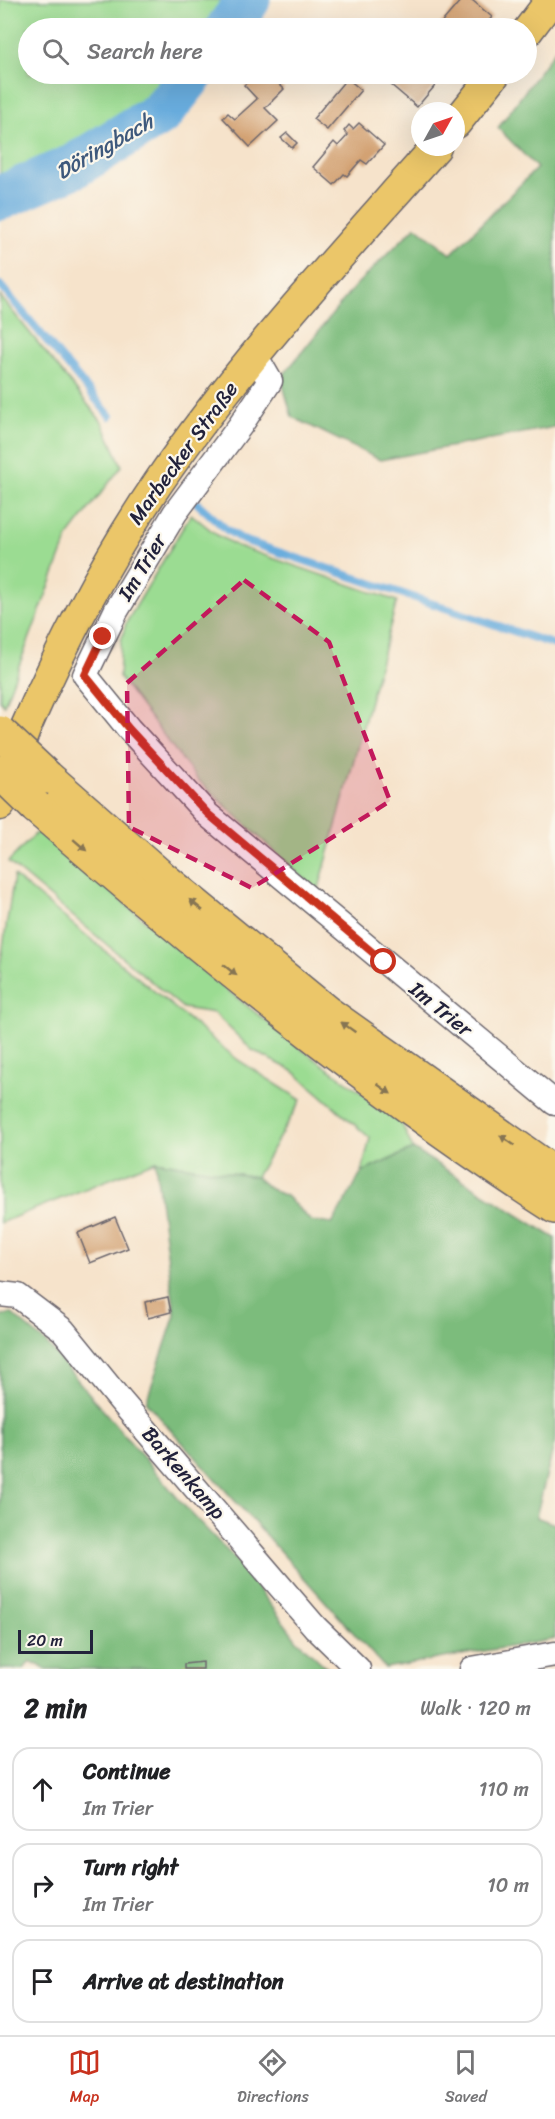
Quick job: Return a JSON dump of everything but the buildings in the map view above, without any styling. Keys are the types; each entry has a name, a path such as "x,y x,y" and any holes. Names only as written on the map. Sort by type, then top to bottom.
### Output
{"highway":[{"path":"0,733 41,792 171,922 309,1033 417,1113 555,1207"},
{"path":"0,772 41,792 160,876 326,1012 555,1174"}],"main road":[{"path":"537,18 551,0"},
{"path":"465,112 487,84"},
{"name":"Marbecker Straße","path":"0,805 26,729 63,648 108,562 151,494 183,448 255,355 428,156"}],"street":[{"name":"Im Trier","path":"255,355 270,381 240,426 175,513 116,611 85,675 129,729 208,814 555,1103"},
{"name":"Barkenkamp","path":"0,1294 18,1296 63,1330 120,1400 315,1627 358,1669"},
{"path":"472,1669 555,1654"}],"highlighted area":[{"path":"244,580 329,642 390,801 252,888 129,827 127,683"}],"green space":[{"path":"0,0 233,0 221,18 18,18 18,84 172,84 145,112 77,149 0,180"},
{"path":"555,50 555,427 380,460 292,417 281,378 355,286 416,226 451,254 537,168 498,128 530,84 537,84 537,75"},
{"path":"0,296 102,422 122,466 69,535 4,705 0,700"},
{"path":"191,514 217,535 237,546 397,601 318,892 197,779 119,677 121,641 126,623"},
{"path":"39,830 212,978 304,1051 400,1120 413,1149 362,1172 370,1138 293,1071 252,1050 214,1013 183,1008 8,862"},
{"path":"14,876 238,1060 301,1100 256,1177 155,1161 0,1223 0,966"},
{"path":"413,1149 555,1238 555,1441 536,1517 555,1524 555,1639 385,1668 146,1402 175,1315 155,1161 256,1177 270,1189 286,1196 311,1221 332,1224 362,1172"},
{"path":"11,1313 47,1344 188,1510 239,1563 297,1640 328,1669 46,1669 30,1661 24,1669 0,1669 0,1317"}],"waterway":[{"name":"Döringbach","path":"235,18 248,0"},
{"name":"Döringbach","path":"0,198 74,166 161,113 184,84"},
{"path":"0,285 110,416"},
{"path":"197,503 227,530 243,540 555,645"}],"route":[{"path":"103,637 85,675 129,729 208,814 384,962"}]}
